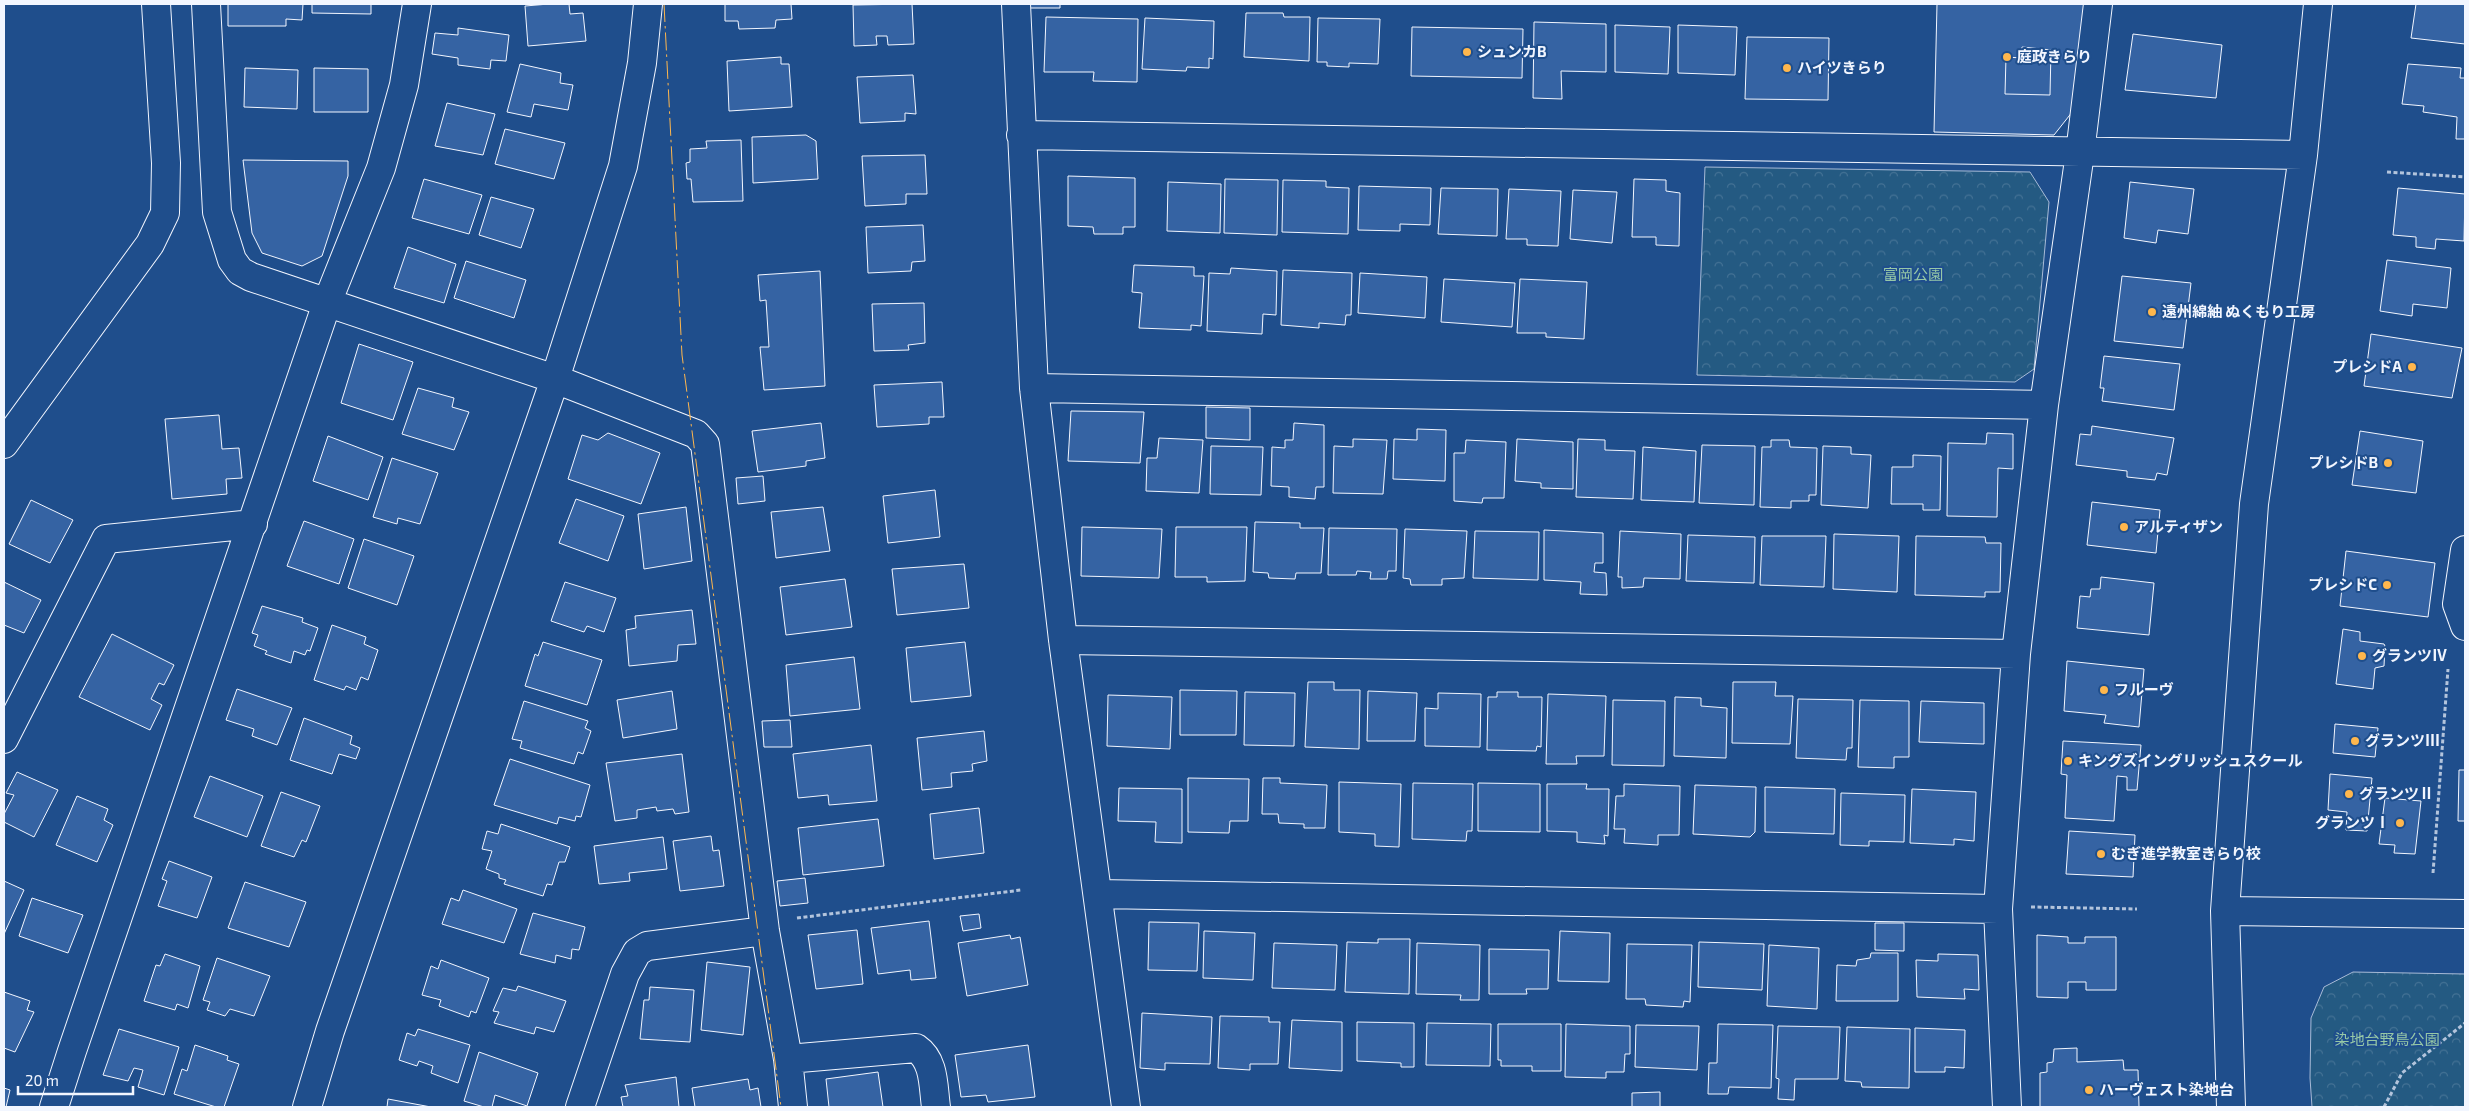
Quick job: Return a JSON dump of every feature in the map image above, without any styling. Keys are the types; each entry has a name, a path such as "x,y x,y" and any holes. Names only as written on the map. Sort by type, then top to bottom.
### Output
{"street":[{"path":"4,444 150,244 165,213 166,163 156,4"},
{"path":"206,4 217,212 230,255 240,271 251,277 327,304 554,379 696,434 705,444 765,931 788,1059 793,1107"},
{"path":"54,1107 327,304 382,168 404,85 417,4"},
{"path":"307,1107 330,1031 554,379 623,166 642,63 648,4"},
{"path":"1016,4 1034,388 1063,640 1126,1107"},
{"path":"2007,1107 1998,909 2016,654 2044,405 2080,153 2098,4"},
{"path":"2231,1107 2225,911 2254,504 2303,155 2318,4"},
{"path":"1022,134 2080,153 2303,155"},
{"path":"1034,388 2044,405"},
{"path":"4,739 106,539 253,524"},
{"path":"2465,550 2457,604 2465,626"},
{"path":"1063,640 2016,654"},
{"path":"1098,894 1998,909"},
{"path":"2225,911 2465,914"},
{"path":"580,1107 625,974 636,952 647,946 765,931"},
{"path":"788,1059 916,1048 930,1061 936,1107"}],"path":[{"path":"2387,172 2465,178"},
{"path":"2433,874 2448,669"},
{"path":"815,916 1021,890"},
{"path":"2028,907 2137,909"},
{"path":"2384,1107 2402,1073 2465,1023"}],"green space":[{"name":"富岡公園","path":"1705,167 2030,172 2049,202 2034,369 2015,382 1697,375"},
{"name":"染地台野鳥公園","path":"2353,972 2465,974 2465,1107 2312,1107 2310,1078 2311,1018 2324,987"}],"building":[{"path":"228,4 303,4 302,20 286,19 286,26 228,26"},
{"path":"312,4 371,4 371,14 312,13"},
{"path":"569,4 570,14 583,13 586,41 528,46 525,6"},
{"path":"725,4 791,4 792,19 776,20 775,28 739,29 738,21 725,21"},
{"path":"912,4 914,44 888,45 887,36 876,36 877,45 854,46 853,5"},
{"path":"1030,4 1060,4 1060,8 1030,8"},
{"name":"庭政きらり","path":"1937,4 2084,4 2073,111 2054,135 1934,132"},
{"path":"2416,4 2465,4 2465,44 2411,38"},
{"path":"1246,13 1283,13 1284,17 1310,17 1309,61 1244,57"},
{"path":"1046,17 1138,19 1137,82 1093,81 1094,72 1044,72"},
{"path":"1145,18 1214,21 1213,59 1209,58 1209,68 1187,67 1186,71 1142,69"},
{"path":"1318,18 1380,19 1378,64 1349,63 1349,67 1327,66 1327,62 1317,62"},
{"path":"1534,22 1606,24 1606,72 1561,71 1562,99 1533,98"},
{"path":"1615,25 1670,27 1668,74 1615,72"},
{"path":"1678,25 1737,27 1735,75 1678,73"},
{"name":"シュンカB","path":"1412,27 1523,29 1522,78 1411,76"},
{"path":"458,28 509,35 506,61 491,60 490,69 458,65 458,58 432,54 435,33 458,35"},
{"path":"2133,34 2222,45 2216,98 2125,90"},
{"name":"ハイツきらり","path":"1747,37 1829,38 1828,100 1745,99"},
{"path":"2022,47 2051,50 2050,95 2005,94 2006,57 2022,58"},
{"path":"781,57 781,64 789,64 792,107 729,111 727,61"},
{"path":"520,64 561,73 560,83 573,85 568,110 534,104 531,117 507,112"},
{"path":"2408,64 2461,68 2460,78 2465,78 2465,139 2456,139 2457,117 2423,112 2424,106 2402,104"},
{"path":"245,68 298,70 297,109 244,107"},
{"path":"314,68 368,69 368,112 314,112"},
{"path":"913,75 916,114 905,113 905,121 860,123 857,77"},
{"path":"447,103 495,114 483,155 435,146"},
{"path":"505,129 565,143 554,179 495,164"},
{"path":"806,135 816,141 818,179 753,183 752,137"},
{"path":"741,140 743,201 693,202 691,179 687,179 686,163 690,162 690,149 707,148 706,141"},
{"path":"925,155 927,194 906,194 906,204 865,206 862,156"},
{"path":"243,160 348,161 348,176 322,256 302,266 262,253 252,233"},
{"path":"1068,176 1135,178 1135,227 1123,227 1123,234 1094,234 1093,227 1068,226"},
{"path":"424,179 482,195 469,234 412,218"},
{"path":"1225,179 1278,180 1277,235 1224,233"},
{"path":"1634,179 1666,180 1666,191 1680,193 1679,246 1656,245 1656,237 1632,237"},
{"path":"1283,180 1326,181 1326,187 1349,188 1348,234 1282,232"},
{"path":"1168,182 1221,184 1220,233 1167,231"},
{"path":"2130,182 2194,189 2188,234 2158,230 2156,243 2124,238"},
{"path":"1359,186 1431,188 1430,225 1400,224 1400,231 1358,230"},
{"path":"1441,188 1498,189 1497,236 1438,234"},
{"path":"2398,188 2465,194 2464,241 2436,239 2435,249 2416,247 2416,237 2393,235"},
{"path":"1509,189 1561,191 1558,246 1527,245 1527,239 1506,239"},
{"path":"1573,190 1617,192 1612,243 1570,239"},
{"path":"491,197 534,209 521,248 479,235"},
{"path":"923,225 925,261 912,262 911,271 868,273 866,227"},
{"path":"408,247 456,264 444,303 394,288"},
{"path":"2387,260 2451,268 2447,308 2413,304 2412,316 2380,311"},
{"path":"466,261 526,280 514,318 454,298"},
{"path":"1134,265 1194,267 1194,276 1204,276 1201,326 1191,325 1191,330 1139,328 1142,293 1132,292"},
{"path":"1231,268 1277,271 1276,315 1263,314 1262,334 1207,331 1209,273 1230,274"},
{"path":"1283,270 1352,273 1351,315 1346,315 1345,325 1319,323 1319,328 1281,325"},
{"path":"820,271 825,386 764,390 760,347 769,347 766,300 760,301 758,275"},
{"path":"1360,273 1427,277 1425,318 1358,313"},
{"name":"遠州綿紬 ぬくもり工房","path":"2122,276 2191,283 2183,348 2114,341"},
{"path":"1444,279 1515,283 1512,327 1441,322"},
{"path":"1520,279 1587,282 1584,339 1546,337 1546,333 1517,333"},
{"path":"924,303 925,343 908,345 909,350 874,351 872,304"},
{"name":"プレシドA","path":"2371,334 2462,348 2452,398 2364,386"},
{"path":"359,344 413,362 393,420 341,403"},
{"path":"2104,356 2180,364 2174,410 2102,401 2104,388 2100,388"},
{"path":"942,382 944,417 929,417 929,424 877,427 874,385"},
{"path":"418,388 454,398 452,407 469,412 454,450 402,434"},
{"path":"1206,407 1250,408 1250,440 1206,438"},
{"path":"1071,411 1144,412 1140,463 1068,461"},
{"path":"219,415 222,449 239,448 242,478 226,479 227,494 172,499 165,419"},
{"path":"821,423 825,458 806,461 806,466 758,472 752,431"},
{"path":"1294,423 1324,425 1324,487 1316,487 1315,499 1289,497 1289,487 1271,486 1272,447 1285,448 1285,440 1293,440"},
{"path":"2092,426 2174,438 2167,475 2157,473 2155,480 2127,477 2127,471 2076,465 2080,434 2091,435"},
{"path":"1417,429 1446,430 1445,481 1393,479 1394,439 1417,440"},
{"name":"プレシドB","path":"2360,431 2423,441 2416,493 2352,485"},
{"path":"608,433 660,453 641,504 568,479 582,435 598,440"},
{"path":"1987,433 2013,434 2013,469 1998,468 1997,517 1947,516 1948,443 1986,444"},
{"path":"328,436 383,457 368,500 313,481"},
{"path":"1159,438 1203,440 1199,493 1146,491 1147,458 1157,458"},
{"path":"1353,439 1387,440 1383,494 1333,493 1334,446 1353,447"},
{"path":"1517,439 1573,442 1573,489 1541,488 1541,483 1515,481"},
{"path":"1578,439 1605,440 1605,450 1635,451 1633,499 1576,497"},
{"path":"1466,440 1506,442 1504,498 1483,498 1482,503 1454,501 1454,453 1465,453"},
{"path":"1771,440 1789,440 1790,447 1817,448 1816,495 1809,495 1809,501 1791,501 1791,508 1760,507 1762,447 1771,447"},
{"path":"1702,445 1755,446 1754,505 1699,503"},
{"path":"1211,446 1263,447 1261,495 1210,494"},
{"path":"1823,446 1851,447 1851,454 1871,455 1868,508 1821,505"},
{"path":"1643,447 1696,451 1694,502 1641,500"},
{"path":"1913,455 1941,456 1940,510 1923,510 1923,504 1891,504 1892,467 1913,467"},
{"path":"392,458 438,473 420,524 398,518 397,524 373,517"},
{"path":"763,476 765,501 738,504 736,478"},
{"path":"935,490 940,537 888,543 883,496"},
{"path":"576,499 624,516 608,561 559,543"},
{"path":"31,500 73,520 50,563 9,544"},
{"name":"アルティザン","path":"2092,502 2160,510 2156,553 2087,545"},
{"path":"686,507 692,561 644,569 638,514"},
{"path":"823,507 830,551 776,558 771,512"},
{"path":"304,521 354,539 339,584 287,566"},
{"path":"1255,522 1300,523 1300,528 1324,528 1321,573 1296,573 1295,579 1269,578 1268,573 1253,572"},
{"path":"1082,527 1162,529 1159,578 1081,576"},
{"path":"1176,527 1247,527 1245,581 1207,582 1207,577 1175,577"},
{"path":"1329,528 1397,529 1396,571 1388,571 1387,579 1370,579 1371,572 1357,571 1356,575 1328,575"},
{"path":"1405,529 1467,531 1464,578 1442,579 1442,585 1411,585 1410,579 1403,578"},
{"path":"1544,530 1603,533 1603,563 1595,563 1594,572 1606,573 1607,595 1580,594 1581,582 1544,580"},
{"path":"1475,531 1539,532 1538,580 1473,578"},
{"path":"1620,531 1681,534 1680,579 1644,578 1643,587 1622,588 1622,577 1618,577"},
{"path":"1834,534 1899,536 1897,592 1833,589"},
{"path":"1688,535 1755,537 1754,583 1686,581"},
{"path":"1762,536 1826,536 1824,587 1760,585"},
{"path":"1916,536 1985,537 1986,543 2001,543 2000,592 1985,592 1985,597 1915,595"},
{"path":"364,539 414,556 397,605 348,588"},
{"name":"プレシドC","path":"2346,551 2435,563 2428,617 2340,606"},
{"path":"964,564 969,608 897,615 892,569"},
{"path":"2101,577 2154,583 2149,635 2077,628 2080,596 2090,597 2091,589 2100,589"},
{"path":"845,579 852,627 786,635 780,587"},
{"path":"4,582 41,600 24,633 4,625"},
{"path":"565,582 616,598 604,632 587,626 584,632 551,621"},
{"path":"262,606 303,618 302,622 318,628 310,651 307,650 305,655 294,651 291,663 265,654 267,651 254,646 258,635 252,633"},
{"path":"692,610 696,644 678,645 677,661 629,666 626,630 636,628 635,616"},
{"path":"332,625 366,637 364,644 378,650 368,680 361,677 356,690 346,686 344,690 314,680"},
{"name":"グランツⅣ","path":"2343,629 2360,632 2360,641 2384,644 2385,646 2384,666 2375,668 2373,689 2336,684"},
{"path":"112,634 174,665 164,685 159,683 151,699 162,705 150,730 79,697"},
{"path":"543,642 602,660 587,705 525,686 535,654 538,656"},
{"path":"965,642 971,696 911,702 906,648"},
{"path":"854,657 860,709 790,716 786,665"},
{"name":"フルーヴ","path":"2067,661 2144,669 2139,727 2104,723 2106,715 2064,711"},
{"path":"1308,682 1334,682 1334,690 1360,690 1359,749 1305,747"},
{"path":"1733,682 1776,682 1775,696 1793,696 1790,744 1732,743"},
{"path":"237,689 292,708 277,745 252,736 254,729 226,720"},
{"path":"1180,690 1237,691 1236,735 1180,735"},
{"path":"672,691 677,729 623,738 617,700"},
{"path":"1368,691 1417,693 1415,741 1367,741"},
{"path":"1245,692 1295,693 1294,746 1244,745"},
{"path":"1497,692 1518,692 1518,697 1542,697 1541,747 1537,746 1536,751 1487,750 1488,697 1497,697"},
{"path":"1438,693 1481,694 1480,747 1425,746 1425,708 1438,709"},
{"path":"1548,694 1606,696 1604,756 1576,756 1577,764 1546,764"},
{"path":"1108,695 1172,697 1170,749 1107,746"},
{"path":"1675,697 1701,698 1701,706 1727,708 1726,758 1674,756"},
{"path":"1798,699 1853,700 1852,748 1847,748 1846,760 1796,758"},
{"path":"1613,700 1665,701 1664,766 1612,765"},
{"path":"1860,700 1909,701 1909,757 1894,757 1894,768 1858,767"},
{"path":"524,701 588,721 585,728 591,731 583,754 578,752 574,764 520,748 522,741 512,739"},
{"path":"1921,701 1984,703 1984,744 1919,742"},
{"path":"304,718 352,736 350,744 360,748 356,759 339,754 332,774 290,760"},
{"path":"790,720 792,747 764,747 762,721"},
{"name":"グランツⅢ","path":"2335,724 2378,728 2375,757 2333,753"},
{"path":"984,731 987,761 972,764 973,771 951,773 952,787 922,790 917,738"},
{"path":"2063,741 2141,745 2137,790 2127,790 2127,777 2117,776 2114,821 2065,818 2067,775 2061,774"},
{"path":"871,745 877,801 829,805 828,795 798,798 793,754"},
{"path":"682,754 689,812 675,814 673,809 657,811 656,807 637,810 637,818 615,821 606,763"},
{"path":"510,759 590,785 581,817 576,816 575,821 559,817 557,824 494,805"},
{"path":"2459,770 2465,770 2465,821 2458,821"},
{"path":"17,772 58,790 34,837 4,822 4,814 14,795 6,793"},
{"name":"グランツⅡ","path":"2330,774 2372,778 2367,831 2346,830 2347,812 2328,810"},
{"path":"210,776 263,796 247,837 194,817"},
{"path":"1188,778 1249,779 1248,821 1230,821 1229,833 1188,832"},
{"path":"1263,778 1280,778 1280,783 1327,785 1325,828 1304,828 1304,824 1279,823 1278,814 1262,814"},
{"path":"1339,782 1401,784 1399,847 1375,846 1375,834 1339,832"},
{"path":"1413,783 1473,784 1472,831 1467,831 1466,841 1412,839"},
{"path":"1478,783 1540,784 1540,832 1478,831"},
{"path":"1547,784 1587,784 1586,789 1609,789 1608,836 1604,835 1605,844 1577,842 1577,832 1547,831"},
{"path":"1624,784 1680,786 1679,835 1658,835 1658,845 1624,843 1625,829 1614,829 1616,796 1624,796"},
{"path":"1695,785 1756,787 1755,832 1750,837 1693,834"},
{"path":"1765,787 1835,789 1834,834 1765,832"},
{"path":"1119,788 1182,789 1182,843 1155,842 1156,822 1118,821"},
{"path":"1912,789 1976,792 1974,841 1954,839 1954,845 1910,843"},
{"path":"281,792 320,806 306,842 302,840 294,857 261,846"},
{"path":"1841,793 1905,795 1904,842 1869,841 1869,846 1840,845"},
{"path":"77,796 108,809 104,820 113,825 97,862 56,845"},
{"name":"グランツⅠ","path":"2385,798 2421,801 2415,854 2394,853 2395,845 2379,844"},
{"path":"979,808 984,853 934,859 930,814"},
{"path":"878,819 884,866 803,875 798,828"},
{"path":"501,824 570,847 565,862 559,862 552,885 547,884 543,896 504,884 506,880 499,878 499,874 486,869 492,851 482,849 487,831 498,834"},
{"name":"むぎ進学教室きらり校","path":"2069,831 2135,835 2133,877 2066,874"},
{"path":"711,836 713,851 719,850 724,886 680,891 673,841"},
{"path":"663,837 667,869 629,873 630,881 599,884 594,846"},
{"path":"169,861 212,877 197,918 158,906 167,881 162,879"},
{"path":"805,878 808,903 780,906 777,881"},
{"path":"4,881 24,890 4,934"},
{"path":"245,882 306,902 289,947 228,928"},
{"path":"463,890 517,909 504,943 442,924 451,898 459,901"},
{"path":"32,898 83,915 68,953 19,936"},
{"path":"533,913 585,927 579,950 572,949 571,959 556,955 555,963 520,954"},
{"path":"979,914 981,928 963,931 960,916"},
{"path":"929,921 936,978 911,980 910,970 878,974 871,928"},
{"path":"1149,922 1199,923 1197,971 1148,970"},
{"path":"1875,923 1904,923 1904,951 1875,950"},
{"path":"857,930 863,984 816,989 808,935"},
{"path":"1204,931 1255,933 1253,980 1203,978"},
{"path":"1560,931 1610,933 1609,982 1558,981"},
{"path":"1010,935 1011,939 1020,937 1028,985 967,996 958,943"},
{"path":"2037,935 2068,937 2068,943 2085,943 2085,937 2116,937 2116,990 2086,990 2086,982 2068,982 2068,998 2037,997"},
{"path":"1378,939 1410,939 1409,994 1345,992 1347,942 1378,943"},
{"path":"1699,942 1764,944 1762,990 1698,987"},
{"path":"1274,943 1337,945 1335,990 1272,988"},
{"path":"1417,943 1480,945 1479,1000 1460,1000 1461,995 1416,994"},
{"path":"1627,944 1692,945 1690,1002 1684,1001 1683,1007 1646,1005 1645,999 1626,999"},
{"path":"1769,945 1819,948 1817,1009 1767,1006"},
{"path":"1489,949 1549,950 1548,989 1526,989 1527,994 1489,994"},
{"path":"1871,953 1898,953 1898,1001 1836,1001 1837,965 1856,966 1857,960 1870,958"},
{"path":"165,954 200,966 188,1008 177,1004 175,1010 144,1001 156,965 160,966"},
{"path":"1938,954 1978,955 1979,990 1964,989 1965,999 1917,997 1916,960 1938,961"},
{"path":"217,958 270,976 254,1016 230,1009 225,1016 207,1010 210,1002 203,1000"},
{"path":"441,960 489,978 476,1013 471,1011 469,1017 439,1006 441,1000 422,995 431,966 438,969"},
{"path":"707,962 750,967 743,1035 701,1030"},
{"path":"518,986 566,1001 554,1032 536,1027 534,1034 494,1023 499,1012 493,1011 503,988 516,991"},
{"path":"650,987 694,990 690,1042 640,1039 644,1000 649,1000"},
{"path":"4,992 30,1001 27,1010 34,1012 15,1052 4,1048"},
{"path":"1142,1013 1212,1017 1210,1064 1165,1063 1165,1070 1140,1068"},
{"path":"1220,1016 1269,1017 1269,1022 1280,1022 1278,1064 1250,1064 1250,1070 1218,1068"},
{"path":"1292,1020 1342,1022 1342,1071 1289,1068"},
{"path":"1357,1022 1414,1023 1414,1067 1401,1067 1401,1063 1357,1061"},
{"path":"1427,1023 1491,1024 1490,1066 1426,1065"},
{"path":"1498,1024 1561,1024 1561,1071 1532,1071 1532,1066 1501,1066 1501,1060 1498,1060"},
{"path":"1566,1024 1630,1026 1630,1054 1625,1054 1624,1072 1606,1072 1606,1078 1565,1077"},
{"path":"1718,1024 1773,1025 1771,1088 1729,1087 1728,1094 1708,1094 1709,1063 1717,1063"},
{"path":"1636,1025 1699,1026 1697,1070 1635,1067"},
{"path":"1778,1026 1840,1027 1838,1079 1795,1079 1794,1100 1778,1099 1779,1079 1776,1078"},
{"path":"1847,1027 1910,1029 1909,1088 1862,1087 1861,1082 1845,1081"},
{"path":"1915,1028 1965,1030 1964,1068 1945,1067 1945,1072 1915,1072"},
{"path":"119,1029 179,1047 164,1095 138,1087 143,1070 134,1068 128,1081 103,1075"},
{"path":"418,1029 470,1045 458,1083 431,1073 433,1066 419,1061 417,1066 399,1060 407,1033 415,1036"},
{"path":"195,1045 228,1056 227,1060 239,1064 224,1107 216,1107 174,1094 182,1069 187,1071"},
{"path":"1028,1045 1035,1097 988,1102 986,1095 961,1097 955,1055"},
{"name":"ハーヴェスト染地台","path":"2077,1048 2077,1062 2123,1060 2124,1070 2138,1070 2139,1107 2040,1107 2040,1073 2047,1072 2047,1063 2053,1062 2054,1049"},
{"path":"479,1052 538,1073 527,1106 495,1095 492,1107 484,1107 464,1101"},
{"path":"878,1072 883,1107 829,1107 826,1079"},
{"path":"676,1077 679,1107 623,1107 621,1097 628,1096 625,1085"},
{"path":"748,1079 750,1090 758,1088 761,1107 695,1107 692,1088"},
{"path":"4,1088 10,1090 6,1107 4,1107"},
{"path":"1660,1092 1660,1107 1632,1107 1632,1093"},
{"path":"388,1099 431,1107 387,1107"}],"power":[{"path":"664,4 682,355 781,1107"}],"place":[{"name":"シュンカB","path":"1467,52"},
{"name":"庭政きらり","path":"2007,57"},
{"name":"ハイツきらり","path":"1787,68"},
{"name":"遠州綿紬 ぬくもり工房","path":"2152,312"},
{"name":"プレシドA","path":"2412,367"},
{"name":"プレシドB","path":"2388,463"},
{"name":"アルティザン","path":"2124,527"},
{"name":"プレシドC","path":"2387,585"},
{"name":"グランツⅣ","path":"2362,656"},
{"name":"フルーヴ","path":"2104,690"},
{"name":"グランツⅢ","path":"2355,741"},
{"name":"キングズイングリッシュスクール","path":"2068,761"},
{"name":"グランツⅡ","path":"2349,794"},
{"name":"グランツⅠ","path":"2400,823"},
{"name":"むぎ進学教室きらり校","path":"2101,854"},
{"name":"ハーヴェスト染地台","path":"2089,1090"}]}
